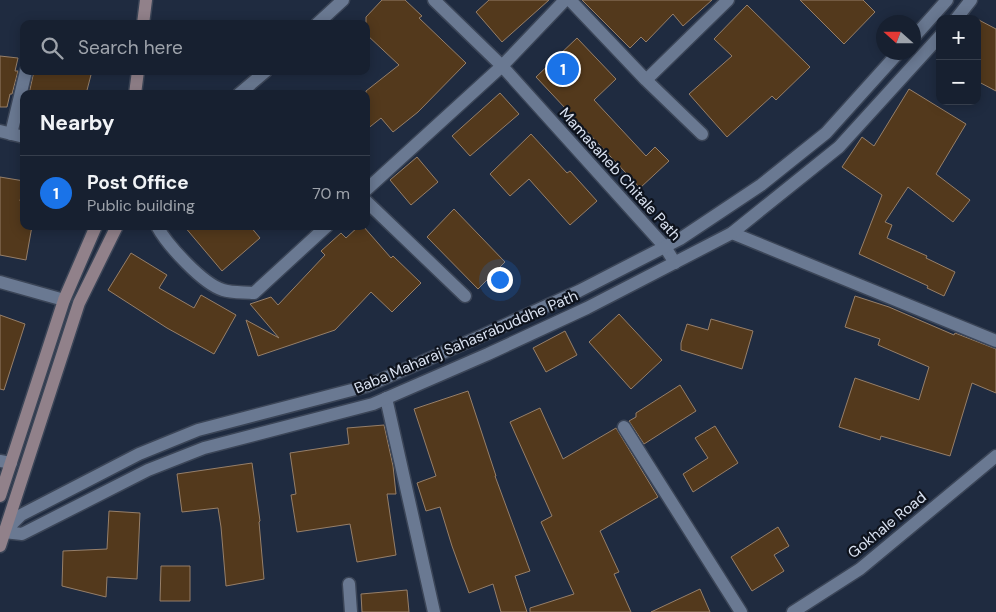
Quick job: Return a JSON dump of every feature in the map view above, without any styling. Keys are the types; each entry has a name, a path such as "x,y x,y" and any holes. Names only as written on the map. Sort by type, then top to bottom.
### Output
{"main road":[{"path":"144,20 146,0"},
{"path":"136,90 137,75"},
{"path":"0,496 5,462 64,300 94,230"},
{"path":"0,546 79,303 115,230"}],"street":[{"path":"321,20 343,0"},
{"name":"Mamasaheb Chitale Path","path":"434,0 502,66 665,246 675,263"},
{"path":"370,186 502,66 565,0"},
{"path":"570,0 646,80 702,134"},
{"path":"646,80 728,0"},
{"path":"921,29 947,0"},
{"path":"959,15 971,0"},
{"name":"Baba Maharaj Sahasrabuddhe Path","path":"4,532 22,534 148,470 204,448 373,404 587,308 732,233 839,147 936,40"},
{"name":"Baba Maharaj Sahasrabuddhe Path","path":"4,532 21,515 139,454 198,430 367,386 561,299 680,239 761,186 826,133 893,60"},
{"path":"907,60 913,66"},
{"path":"20,136 5,133 25,75"},
{"path":"249,90 262,75"},
{"path":"370,205 465,296"},
{"path":"160,230 176,252 200,276 222,290 254,292 322,230"},
{"path":"732,233 996,341"},
{"path":"0,282 64,300"},
{"path":"386,398 434,612"},
{"path":"624,427 741,612"},
{"name":"Gokhale Road","path":"793,612 860,569 996,456"},
{"path":"349,584 352,612"}],"building":[{"path":"382,0 405,0 422,16 419,18 466,63 418,112 393,132 381,118 370,127 370,90 367,90 399,65 370,38 370,20 366,20 366,17"},
{"path":"489,0 549,0 502,42 476,12"},
{"path":"582,0 712,0 683,26 673,14 646,42 641,37 630,48"},
{"path":"800,0 863,0 875,12 844,44"},
{"path":"747,5 810,67 776,100 772,96 727,137 689,94 732,56 714,39"},
{"path":"981,21 996,29 996,91 981,83"},
{"path":"577,38 616,79 594,100 646,156 655,147 669,161 640,188 536,77"},
{"path":"0,56 18,58 15,71 18,71 7,107 0,107"},
{"path":"33,75 91,75 87,90 30,90"},
{"path":"909,89 966,124 936,174 970,200 953,222 908,187 885,222 892,225 887,238 927,256 926,258 955,272 944,296 927,288 928,286 859,254 882,195 842,167 862,137 874,146"},
{"path":"500,93 519,114 470,156 452,136"},
{"path":"531,134 567,173 570,171 597,201 570,225 529,179 510,196 490,174"},
{"path":"417,157 438,182 411,205 390,180"},
{"path":"0,177 20,180 20,230 31,230 26,260 0,255"},
{"path":"454,209 505,262 478,289 427,237"},
{"path":"187,230 253,230 260,238 222,271"},
{"path":"355,230 366,230 391,258 393,256 421,283 392,312 371,292 335,330 258,356 246,320 279,338 250,304 271,297 278,305 325,255 321,251 341,233 346,238"},
{"path":"131,253 167,275 159,288 194,308 201,295 236,315 214,354 167,328 108,290"},
{"path":"855,296 889,307 954,335 955,333 996,349 996,393 972,383 950,456 881,436 880,440 839,427 855,378 919,400 929,367 878,345 880,339 845,327"},
{"path":"619,314 662,360 631,389 589,342"},
{"path":"0,315 25,324 4,390 0,389"},
{"path":"711,319 753,331 742,369 681,350 681,343 687,324 708,330"},
{"path":"565,331 577,355 546,372 533,348"},
{"path":"680,385 696,411 644,444 629,421 636,417 636,413"},
{"path":"468,391 495,476 530,571 515,576 527,612 501,612 493,584 469,593 440,507 426,511 417,483 436,476 414,409"},
{"path":"540,408 563,459 616,428 658,497 600,531 619,572 614,574 631,612 530,612 530,608 574,594 541,522 552,516 510,422"},
{"path":"384,425 393,466 396,494 387,494 396,555 357,562 350,524 297,532 291,495 296,494 290,453 349,444 347,428"},
{"path":"715,426 738,463 693,492 683,474 708,458 695,438"},
{"path":"252,463 260,521 264,579 226,586 218,508 182,512 177,474"},
{"path":"109,511 140,513 137,579 107,577 106,597 62,586 63,551 107,549"},
{"path":"778,527 789,546 774,555 784,571 752,591 731,557"},
{"path":"161,566 190,566 190,601 160,601"},
{"path":"700,589 710,612 651,612"},
{"path":"407,590 409,612 362,612 361,594"}],"place":[{"name":"Post Office","path":"563,69"}]}
